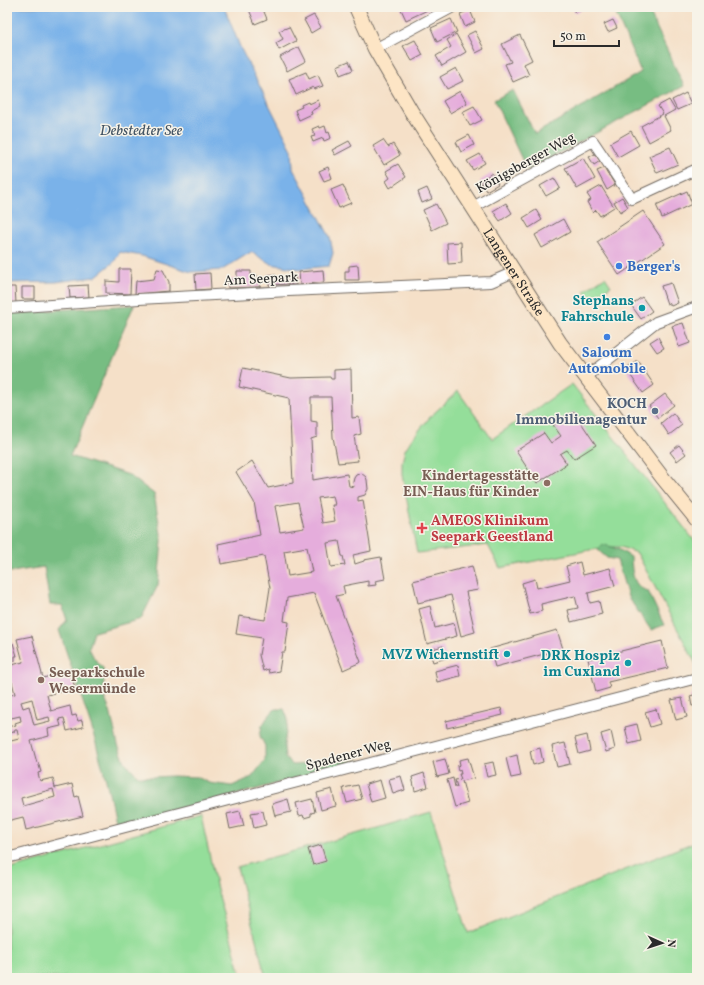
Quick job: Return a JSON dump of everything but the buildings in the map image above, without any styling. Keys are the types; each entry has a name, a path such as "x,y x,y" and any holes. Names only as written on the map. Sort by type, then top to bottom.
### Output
{"main road":[{"name":"Langener Straße","path":"356,7 375,49 411,111 560,343 662,477 697,520"}],"street":[{"path":"375,49 453,7"},
{"name":"Königsberger Weg","path":"474,207 593,141 632,199 697,168"},
{"name":"Am Seepark","path":"7,308 289,290 491,282 514,272"},
{"path":"586,377 656,322 697,307"},
{"name":"Spadener Weg","path":"7,858 697,678"}],"green space":[{"path":"613,7 647,7 684,86 527,170 494,100 513,90 535,134 641,72"},
{"path":"605,277 611,286 590,300 584,291"},
{"path":"134,305 70,456 129,475 154,494 162,540 158,585 141,619 94,632 89,648 94,658 103,668 103,694 110,711 118,745 125,762 138,776 197,777 209,783 232,786 252,777 265,760 265,746 260,736 262,726 275,709 284,709 288,719 284,745 285,758 293,765 360,760 221,799 116,825 106,780 92,729 59,630 67,620 62,605 50,605 44,567 7,572 7,313"},
{"path":"572,384 697,544 697,666 637,553 621,547 605,547 500,568 488,545 417,553 402,475 402,462 405,450 411,440 431,416 458,391 492,439"},
{"path":"603,544 620,550 631,557 634,578 639,586 648,591 664,625 651,630 628,597 617,560 607,558 598,550"},
{"path":"431,812 468,933 697,841 697,978 266,978 237,867"},
{"path":"201,816 216,885 242,978 7,978 7,870"}],"water":[{"name":"Debstedter See","path":"7,7 224,7 241,49 292,150 293,168 330,237 333,253 329,266 300,269 271,264 251,252 222,270 191,272 142,256 120,252 114,262 95,277 56,282 7,283"}],"place":[{"name":"Berger's","path":"619,266"},
{"name":"Stephans Fahrschule","path":"642,308"},
{"name":"Saloum Automobile","path":"607,337"},
{"name":"KOCH Immobilienagentur","path":"655,411"},
{"name":"Kindertagesstätte EIN-Haus für Kinder","path":"547,483"},
{"name":"AMEOS Klinikum Seepark Geestland","path":"422,528"},
{"name":"MVZ Wichernstift","path":"507,654"},
{"name":"DRK Hospiz im Cuxland","path":"628,663"},
{"name":"Seeparkschule Wesermünde","path":"41,680"}]}
